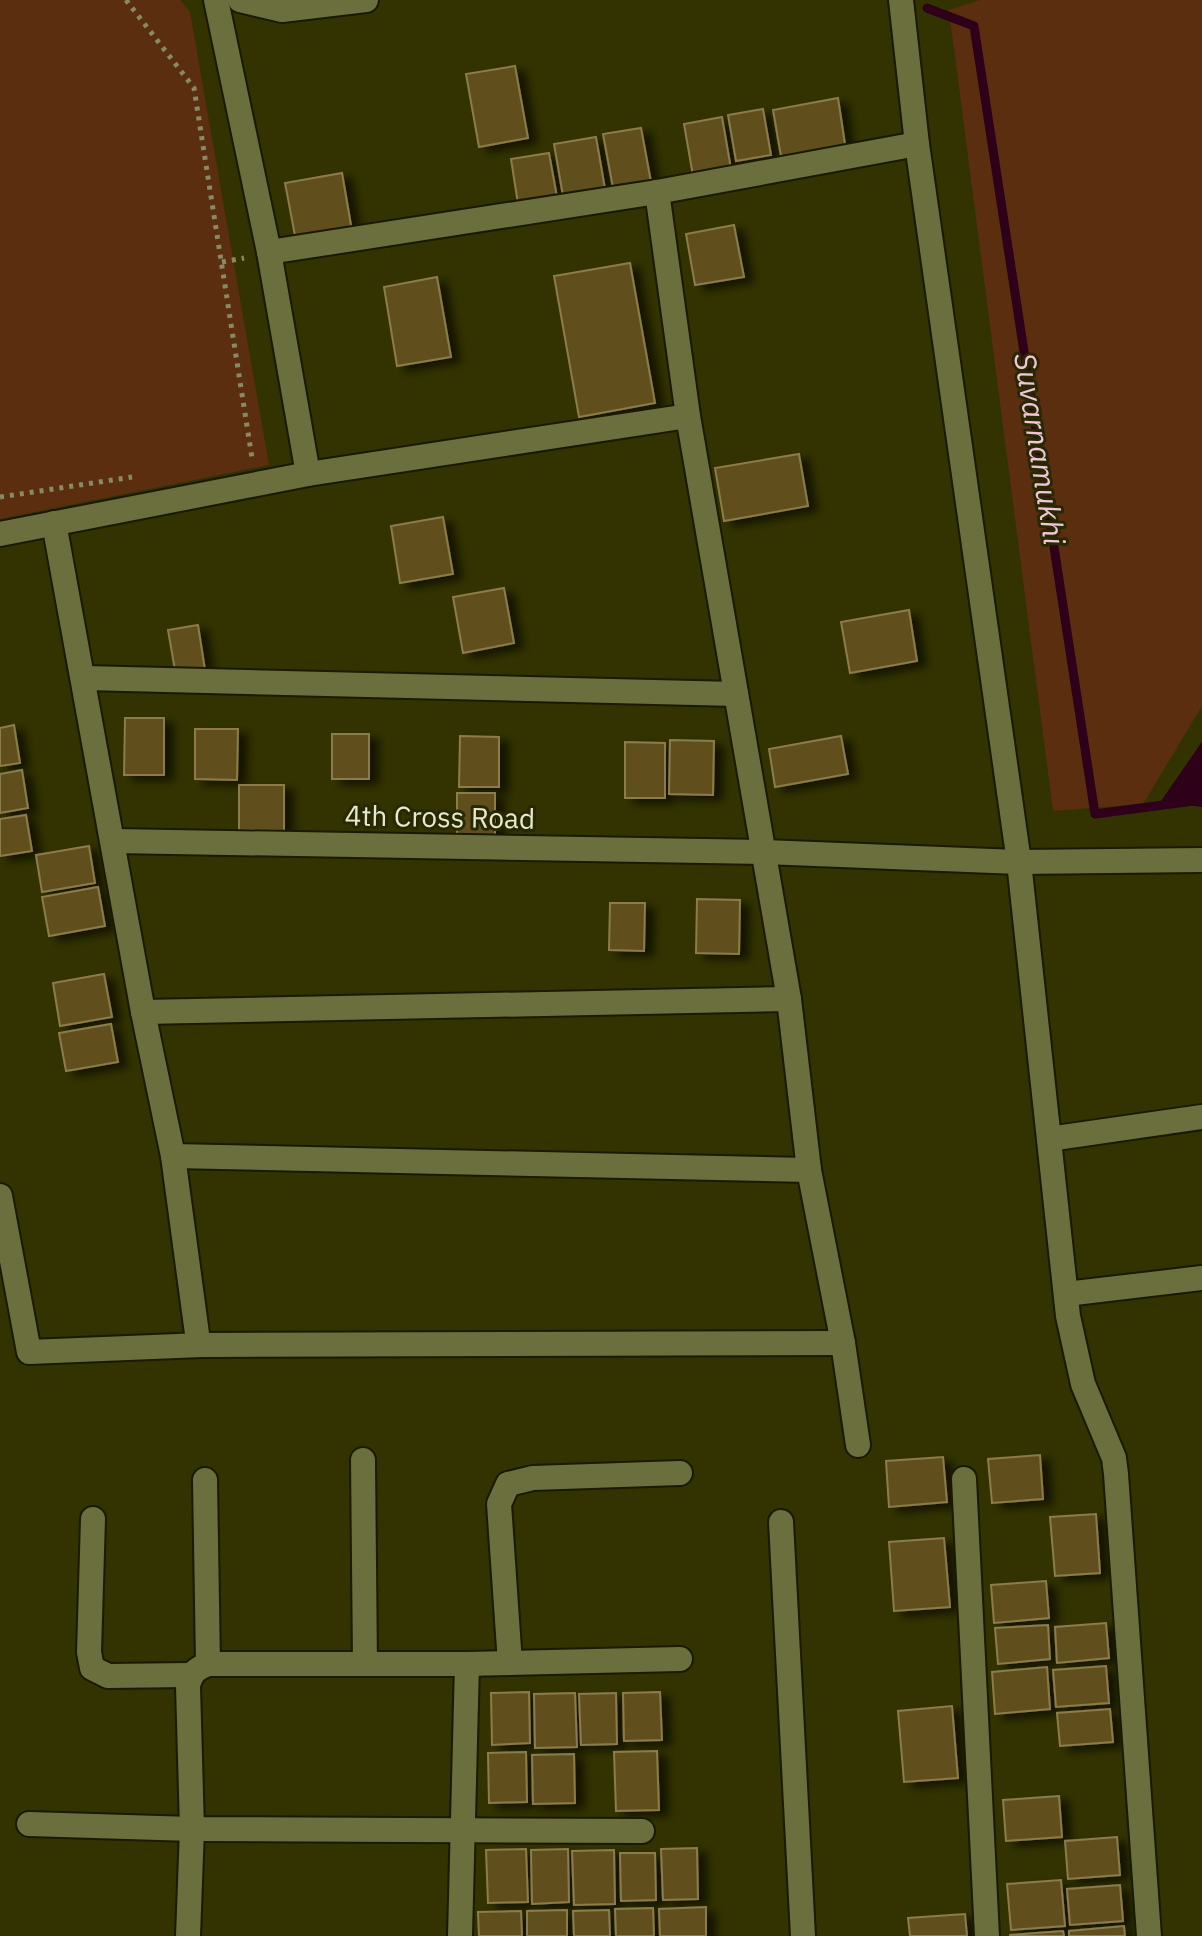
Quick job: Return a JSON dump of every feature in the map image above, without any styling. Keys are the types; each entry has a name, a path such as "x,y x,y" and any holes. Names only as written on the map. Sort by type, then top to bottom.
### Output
{"street":[{"path":"216,0 269,252 308,474"},
{"path":"240,0 282,10 366,0"},
{"path":"901,0 917,144 1019,862 1066,1294 1083,1384 1114,1458 1149,1936"},
{"path":"269,252 657,192 917,144"},
{"path":"657,192 688,416 789,999 809,1170 843,1343 858,1445"},
{"path":"0,534 308,474 688,416"},
{"path":"54,523 85,678 143,1012 173,1156 198,1341 202,1345"},
{"path":"85,678 736,694"},
{"name":"4th Cross Road","path":"114,841 764,852 1019,862 1202,860"},
{"path":"143,1012 789,999"},
{"path":"1049,1139 1202,1117"},
{"path":"173,1156 809,1170"},
{"path":"0,1196 29,1352 202,1345 843,1343"},
{"path":"1066,1294 1202,1278"},
{"path":"363,1460 365,1664"},
{"path":"510,1663 499,1504 508,1484 533,1478 680,1473"},
{"path":"964,1479 987,1936"},
{"path":"188,1936 205,1480"},
{"path":"93,1519 89,1652 92,1668 108,1676 200,1669 365,1664 680,1659"},
{"path":"781,1522 803,1936"},
{"path":"460,1936 467,1664"},
{"path":"29,1824 192,1829 642,1831"}],"path":[{"path":"126,0 194,88 253,458 238,460"},
{"path":"0,497 134,477"}],"shaded area":[{"path":"0,0 180,0 190,12 269,465 0,519"},
{"path":"980,0 1202,0 1202,706 1143,804 1053,811 949,10"},
{"path":"1202,741 1202,807 1161,801 1197,749"}],"building":[{"path":"515,66 528,138 479,147 466,74"},
{"path":"838,98 846,151 782,162 773,110"},
{"path":"763,109 771,155 736,161 728,115"},
{"path":"722,117 731,169 693,176 684,124"},
{"path":"641,128 651,182 613,188 603,134"},
{"path":"596,137 605,189 563,196 554,144"},
{"path":"549,153 557,197 518,204 511,159"},
{"path":"342,173 352,231 296,241 285,183"},
{"path":"734,225 744,277 695,285 686,234"},
{"path":"630,263 655,403 579,417 554,276"},
{"path":"437,277 451,357 397,366 384,287"},
{"path":"799,454 808,506 724,521 715,468"},
{"path":"443,517 453,574 400,583 391,526"},
{"path":"504,588 514,643 463,653 453,597"},
{"path":"909,610 917,661 850,673 841,622"},
{"path":"198,625 205,670 176,676 168,630"},
{"path":"125,718 164,718 164,775 124,775"},
{"path":"14,725 20,763 0,766 0,728"},
{"path":"195,729 238,729 237,780 195,779"},
{"path":"332,734 369,734 369,779 332,779"},
{"path":"460,736 499,737 499,787 459,787"},
{"path":"841,736 848,774 775,787 769,749"},
{"path":"670,740 714,741 713,795 669,794"},
{"path":"625,742 665,743 665,798 625,798"},
{"path":"22,770 28,808 0,813 0,774"},
{"path":"239,785 284,785 284,831 239,830"},
{"path":"457,793 495,793 495,840 457,840"},
{"path":"26,815 32,851 0,856 0,819"},
{"path":"89,846 95,883 42,892 36,855"},
{"path":"98,887 105,926 49,936 42,897"},
{"path":"697,899 740,900 739,954 696,953"},
{"path":"610,903 645,903 644,951 609,950"},
{"path":"104,974 112,1017 60,1026 53,983"},
{"path":"111,1024 118,1062 66,1071 59,1033"},
{"path":"1040,1455 1043,1499 992,1503 988,1459"},
{"path":"943,1457 947,1502 889,1507 886,1461"},
{"path":"1096,1514 1100,1573 1055,1576 1050,1517"},
{"path":"944,1538 950,1607 894,1611 889,1542"},
{"path":"1046,1581 1049,1618 994,1623 991,1585"},
{"path":"1106,1623 1109,1658 1057,1663 1055,1627"},
{"path":"1048,1625 1050,1659 998,1664 995,1628"},
{"path":"1106,1666 1109,1703 1056,1707 1053,1670"},
{"path":"1047,1667 1050,1709 995,1714 992,1672"},
{"path":"529,1692 530,1743 492,1745 491,1693"},
{"path":"660,1692 662,1740 624,1741 623,1693"},
{"path":"575,1693 577,1747 535,1748 534,1694"},
{"path":"616,1693 617,1744 581,1745 579,1694"},
{"path":"952,1706 958,1778 904,1782 898,1711"},
{"path":"1110,1709 1113,1742 1060,1746 1057,1713"},
{"path":"657,1751 659,1810 616,1811 614,1752"},
{"path":"526,1752 527,1802 489,1803 488,1753"},
{"path":"574,1754 575,1803 533,1804 532,1755"},
{"path":"1059,1796 1062,1837 1006,1841 1003,1800"},
{"path":"1117,1837 1120,1875 1068,1879 1065,1841"},
{"path":"697,1848 698,1899 663,1900 661,1849"},
{"path":"526,1849 528,1902 488,1903 486,1850"},
{"path":"568,1849 569,1902 532,1904 531,1850"},
{"path":"614,1850 615,1904 574,1905 572,1851"},
{"path":"620,1853 655,1853 656,1900 621,1901"},
{"path":"1061,1880 1065,1926 1011,1930 1007,1884"},
{"path":"1120,1885 1123,1921 1070,1925 1067,1889"},
{"path":"706,1907 706,1936 660,1936 659,1909"},
{"path":"653,1908 654,1936 616,1936 615,1909"},
{"path":"567,1910 567,1936 527,1936 527,1911"},
{"path":"609,1910 610,1936 574,1936 573,1911"},
{"path":"521,1911 522,1936 479,1936 478,1912"},
{"path":"965,1914 967,1936 910,1936 908,1918"},
{"path":"1124,1926 1125,1936 1069,1936 1069,1931"},
{"path":"1063,1931 1064,1936 1010,1936 1010,1935"}],"waterway":[{"name":"Suvarnamukhi","path":"927,8 974,26 1095,814 1202,800"}]}
